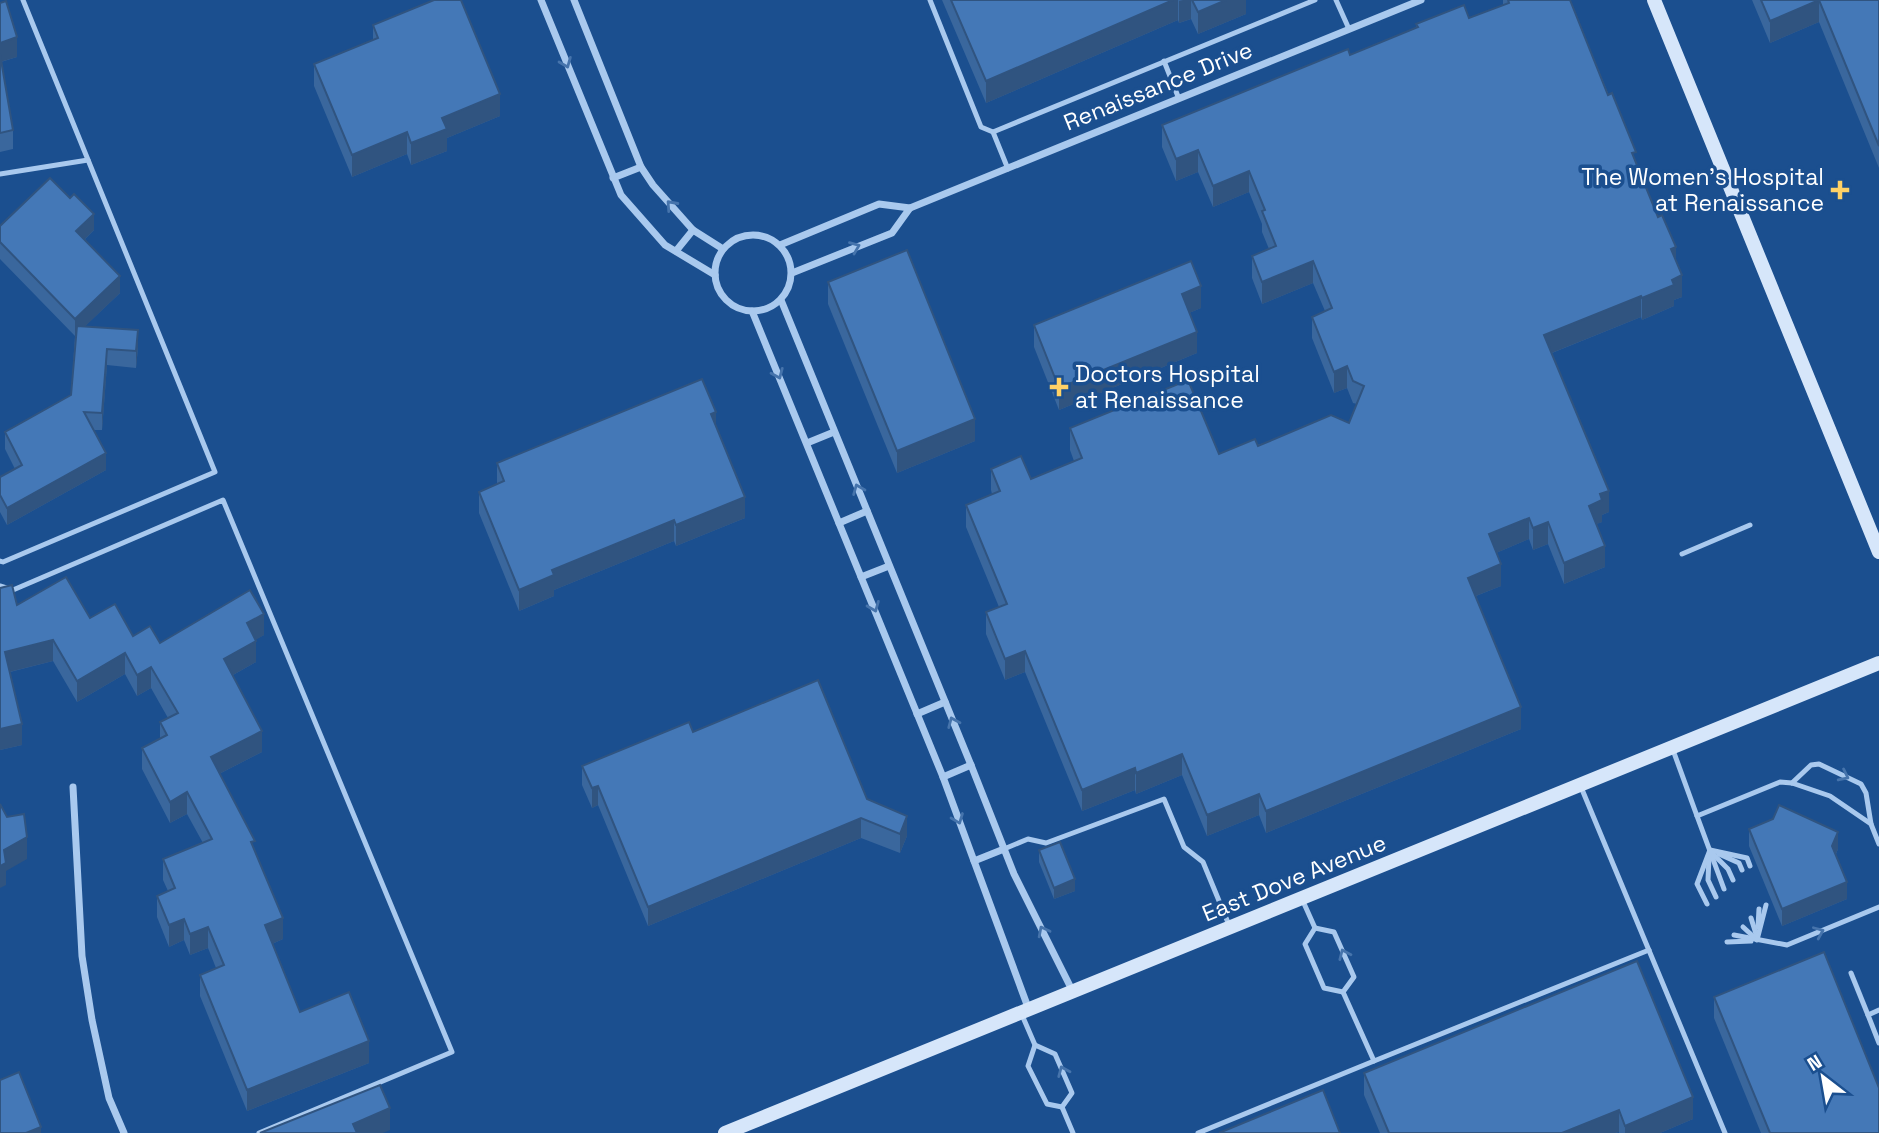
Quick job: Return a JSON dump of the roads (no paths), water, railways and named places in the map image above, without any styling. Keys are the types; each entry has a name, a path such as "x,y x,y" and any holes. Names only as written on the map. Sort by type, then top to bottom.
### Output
{"main road":[{"path":"1654,0 1879,552"},
{"name":"East Dove Avenue","path":"725,1133 1879,663"}],"street":[{"path":"541,0 621,195 665,245 715,275"},
{"path":"574,0 641,167 653,185 693,230 723,249"},
{"name":"Renaissance Drive","path":"780,245 879,204 910,208 1421,0"},
{"path":"613,178 641,167"},
{"name":"Renaissance Drive","path":"792,273 891,233 910,208"},
{"path":"676,251 693,230"},
{"path":"753,234 766,236 780,245 788,255 792,273 789,287 781,300 764,309 752,311 738,309 728,302 719,291 715,275 717,259 723,249 737,238 753,234"},
{"path":"781,300 1014,874 1073,992"},
{"path":"752,311 943,776 1025,1012"},
{"path":"807,443 834,432"},
{"path":"839,523 867,511"},
{"path":"861,577 889,566"},
{"path":"917,714 945,702"},
{"path":"943,776 971,765"},
{"path":"73,787 82,956 92,1020 109,1098 124,1133"},
{"path":"974,861 1004,849"}],"lane":[{"path":"0,561 215,472 23,0"},
{"path":"930,0 981,127 993,132 1315,0"},
{"path":"1336,0 1349,30"},
{"path":"1164,61 1179,99"},
{"path":"993,132 1008,169"},
{"path":"0,174 88,160"},
{"path":"0,586 13,590 223,500 452,1052 259,1133"},
{"path":"1682,554 1751,525"},
{"path":"1672,748 1724,889"},
{"path":"1792,783 1811,765 1819,764 1861,784 1866,793 1871,824 1879,844"},
{"path":"1697,816 1780,782 1792,783 1830,796 1871,824"},
{"path":"1580,786 1725,1133"},
{"path":"1004,849 1028,839 1046,843 1164,799 1184,847 1203,862 1230,928"},
{"path":"1710,850 1747,858 1750,866"},
{"path":"1710,850 1739,863 1742,870"},
{"path":"1710,850 1728,869 1733,880"},
{"path":"1710,850 1708,880 1716,897"},
{"path":"1707,904 1697,884 1710,850"},
{"path":"1302,899 1315,928"},
{"path":"1757,940 1766,905"},
{"path":"1734,935 1787,945 1879,906"},
{"path":"1757,940 1759,909"},
{"path":"1751,918 1757,940"},
{"path":"1743,927 1757,940"},
{"path":"1315,928 1305,944 1324,988 1343,992"},
{"path":"1315,928 1334,932 1354,977 1343,992"},
{"path":"1727,942 1757,940"},
{"path":"1198,1133 1649,950"},
{"path":"1851,973 1879,1043"},
{"path":"1343,992 1374,1062"},
{"path":"1868,1015 1879,1010"},
{"path":"1025,1012 1035,1045 1028,1066 1047,1104 1062,1107"},
{"path":"1035,1045 1055,1054 1072,1093 1062,1107"},
{"path":"1062,1107 1073,1133"}],"place":[{"name":"The Women's Hospital at Renaissance","path":"1840,190"},
{"name":"Doctors Hospital at Renaissance","path":"1059,387"}]}
